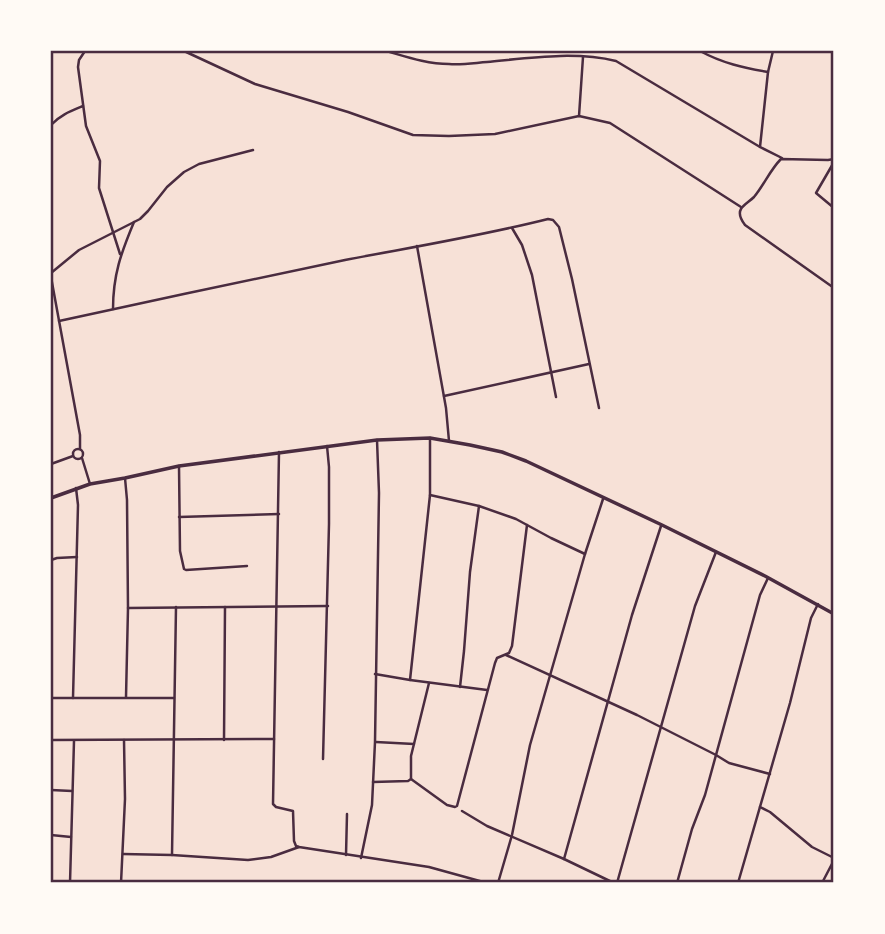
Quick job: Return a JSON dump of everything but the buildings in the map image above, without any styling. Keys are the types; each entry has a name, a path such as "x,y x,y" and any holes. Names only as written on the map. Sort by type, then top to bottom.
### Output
{"street":[{"path":"85,51 78,66 83,106 89,136 100,162 99,188 120,254"},
{"path":"184,51 255,85 336,108 413,135 495,134 579,116 610,123 741,208"},
{"path":"386,51 428,63 452,65 527,58 603,58 624,66 782,158 834,160 816,193 834,208"},
{"path":"569,51 569,57"},
{"path":"700,51 745,68 768,72"},
{"path":"760,147 768,72 773,51"},
{"path":"579,116 583,57"},
{"path":"51,125 57,118 83,106"},
{"path":"90,484 80,449 80,435 51,275 79,250 140,219 167,187 184,172 208,162 253,150"},
{"path":"741,208 752,199 782,158"},
{"path":"741,208 741,219 745,225 834,288"},
{"path":"59,321 548,219 556,222 559,227 599,408"},
{"path":"113,309 120,254 134,222"},
{"path":"512,228 520,239 527,258 556,397"},
{"path":"417,246 444,396 449,441"},
{"path":"444,396 589,364"},
{"path":"410,680 430,495 430,438"},
{"path":"51,498 90,484 179,466 377,440 430,438 502,452 526,461 662,525 834,614"},
{"path":"361,858 372,805 375,742 379,492 377,440"},
{"path":"323,759 328,606 327,446"},
{"path":"73,456 75,450 80,449"},
{"path":"279,452 273,804 293,811 295,844 299,847"},
{"path":"51,464 73,456 82,458"},
{"path":"179,466 180,551 184,569 247,566"},
{"path":"125,478 128,608 126,697"},
{"path":"73,698 78,557 76,488"},
{"path":"430,495 480,506 527,525 585,554"},
{"path":"498,883 512,835 526,760 585,554 604,498"},
{"path":"460,687 470,572 480,506"},
{"path":"179,517 279,514"},
{"path":"411,779 447,805 457,806 495,663 497,658 509,653 512,646 527,525"},
{"path":"564,859 632,615 662,525"},
{"path":"462,811 487,826 616,883 695,606 716,552"},
{"path":"51,560 78,557"},
{"path":"677,883 705,795 760,594 768,578"},
{"path":"738,883 803,657 811,618 818,604"},
{"path":"128,608 328,606"},
{"path":"172,855 176,607"},
{"path":"224,740 225,607"},
{"path":"505,654 660,727 729,763 770,775"},
{"path":"375,674 488,690"},
{"path":"411,779 411,756 429,683"},
{"path":"51,698 174,698"},
{"path":"51,740 274,739"},
{"path":"121,883 125,799 124,740"},
{"path":"70,883 74,741"},
{"path":"375,742 414,744"},
{"path":"373,782 411,779"},
{"path":"51,790 72,791"},
{"path":"760,807 812,847 834,859 822,883"},
{"path":"346,814 346,855"},
{"path":"51,835 71,837"},
{"path":"123,854 248,860 271,857 299,847 429,867 487,883"}]}
